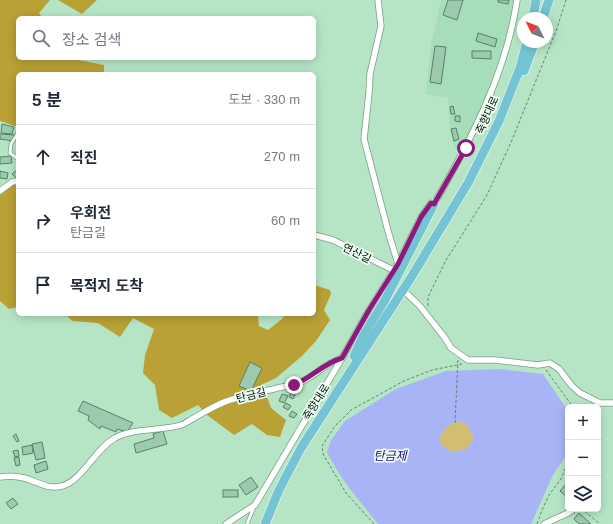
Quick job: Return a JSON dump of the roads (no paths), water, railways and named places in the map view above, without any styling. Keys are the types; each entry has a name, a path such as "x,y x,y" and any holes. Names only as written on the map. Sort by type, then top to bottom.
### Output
{"main road":[{"path":"534,12 536,0"},
{"path":"545,12 549,0"},
{"name":"죽향대로","path":"265,524 288,471 343,382 403,290 468,182 498,121 520,68 525,48"},
{"path":"509,94 524,73 534,48"},
{"path":"343,382 363,336 385,300 396,272 434,204"}],"street":[{"path":"378,0 381,26 370,74 364,138 398,264"},
{"path":"226,524 255,505 342,358 396,272 398,264 428,206 431,203 434,204 466,148 491,94 505,56 517,0"},
{"path":"0,191 16,181"},
{"name":"연산길","path":"316,236 332,240 396,272"},
{"path":"403,290 419,305 451,348 468,360 495,360 538,365 550,363 559,369 572,386 595,404 613,403"},
{"name":"탄금길","path":"0,477 13,476 25,478 52,488 63,486 73,480 84,470 95,455 116,437 136,432 181,425 214,406 229,400 294,385 304,381 332,361 342,358"},
{"path":"544,524 570,512"}],"lane":[{"path":"16,136 11,144 10,153 16,158"},
{"path":"247,524 255,505"}],"water":[{"name":"탄금제","path":"499,369 543,374 565,407 565,457 553,475 531,524 378,524 350,489 327,452 331,440 345,421 396,389 446,371","holes":["460,421 468,426 474,437 467,449 451,452 443,446 439,440 446,427"]}]}
